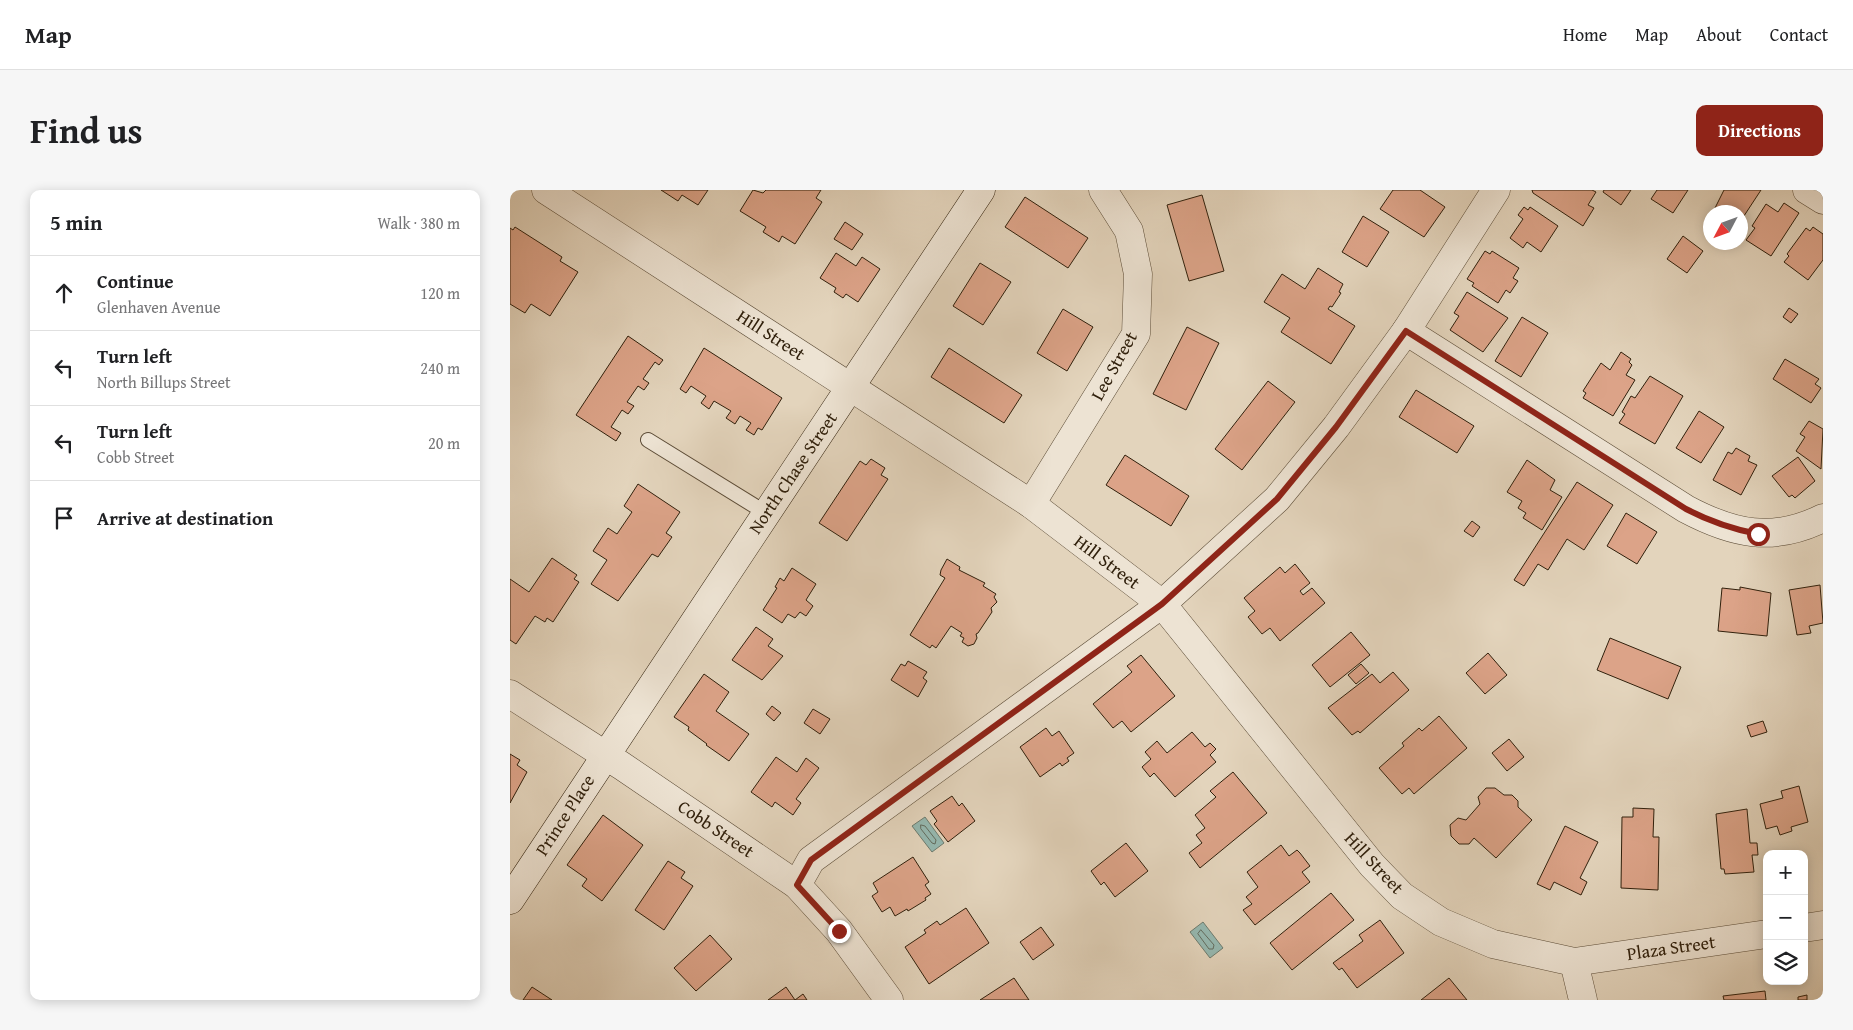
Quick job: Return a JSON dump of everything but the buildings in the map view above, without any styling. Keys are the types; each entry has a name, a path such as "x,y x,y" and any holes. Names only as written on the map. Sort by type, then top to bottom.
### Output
{"street":[{"name":"Hill Street","path":"546,190 1031,504 1162,604 1372,865 1402,896 1442,922 1493,944 1574,962"},
{"name":"North Chase Street","path":"604,755 981,190"},
{"name":"Lee Street","path":"1031,504 1136,334 1138,274 1129,232 1103,190"},
{"path":"797,885 811,860 1162,604 1277,499 1336,427 1406,331 1496,190"},
{"path":"1807,190 1823,200"},
{"path":"1406,331 1686,509 1708,520 1736,530 1758,534 1783,532 1823,518"},
{"name":"Cobb Street","path":"510,694 797,885 839,931 889,1000"},
{"name":"Prince Place","path":"510,900 604,755"},
{"path":"1808,927 1823,925"},
{"name":"Plaza Street","path":"1574,962 1763,935"},
{"path":"1574,962 1583,1000"}],"lane":[{"path":"648,440 766,513"}],"water":[{"path":"925,817 944,843 932,852 912,826"},
{"path":"1203,922 1223,948 1210,958 1190,932"}],"route":[{"path":"839,931 797,885 811,860 1162,604 1185,584 1277,499 1336,427 1406,331 1686,509 1708,520 1736,530 1758,534"}]}
